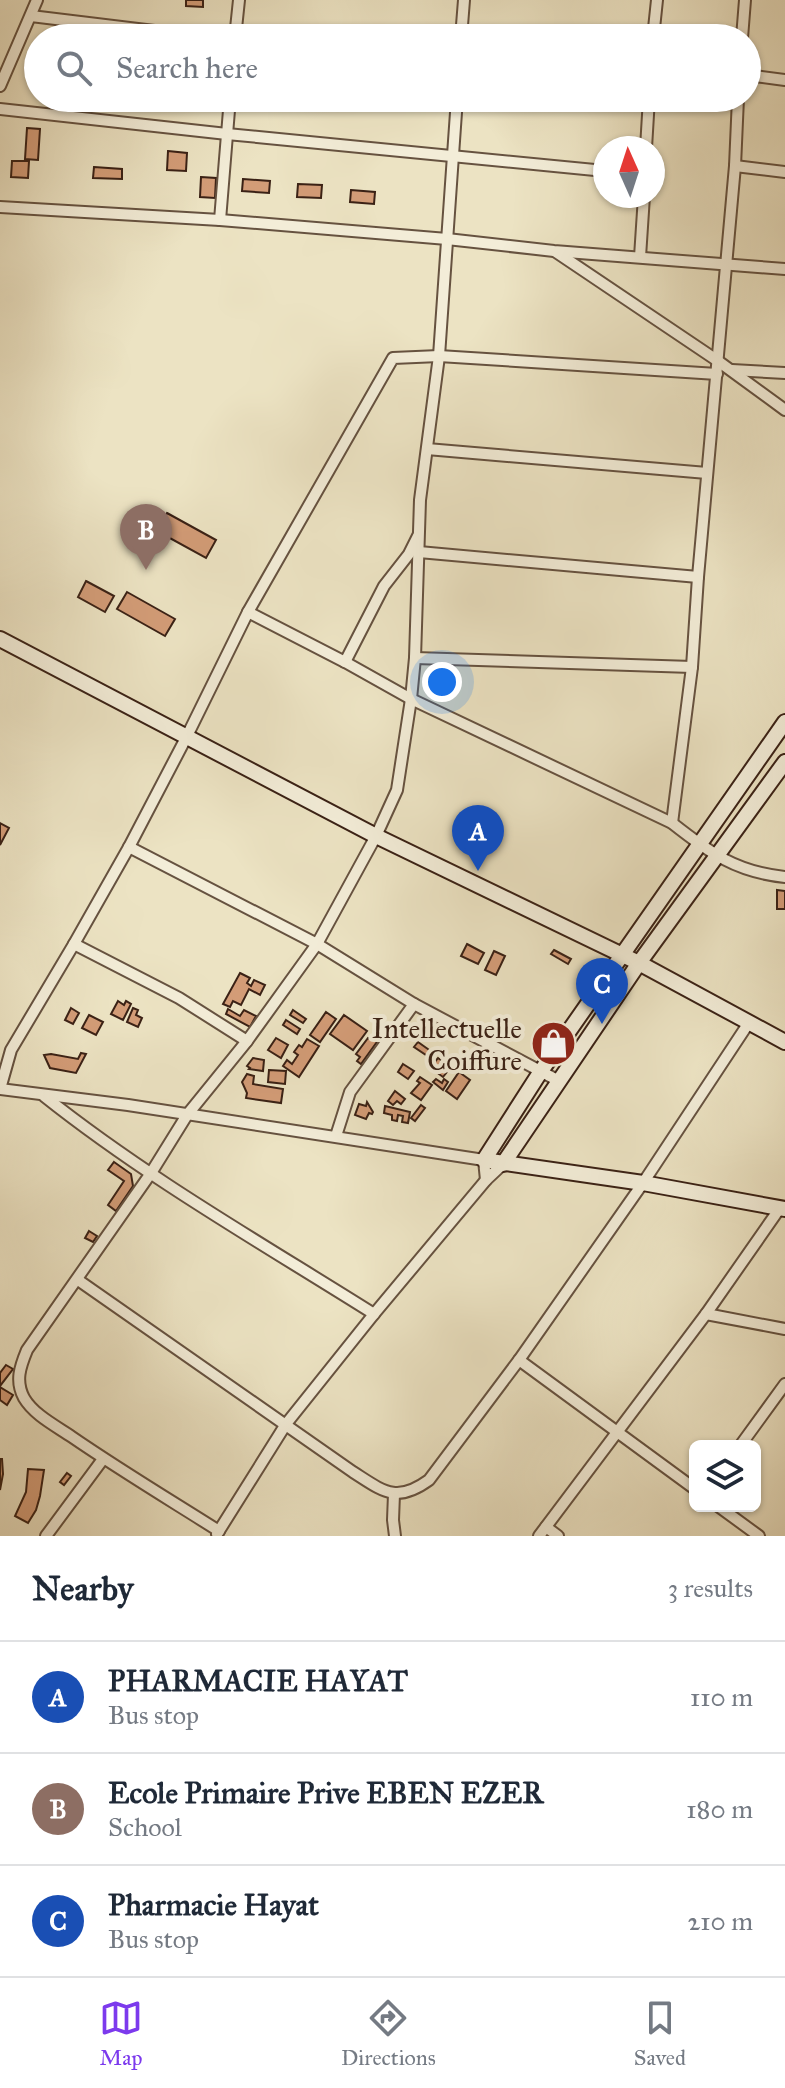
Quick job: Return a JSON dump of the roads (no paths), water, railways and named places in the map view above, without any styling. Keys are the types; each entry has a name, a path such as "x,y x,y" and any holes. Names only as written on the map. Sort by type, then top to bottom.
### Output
{"street":[{"path":"27,24 37,0"},
{"path":"236,24 239,0"},
{"path":"462,24 464,0"},
{"path":"654,24 657,0"},
{"path":"743,24 745,0"},
{"path":"31,16 97,24"},
{"path":"0,86 24,32"},
{"path":"761,77 785,80"},
{"path":"0,109 24,112"},
{"path":"27,112 593,170"},
{"path":"220,220 229,112"},
{"path":"456,112 439,356 420,500 415,658 397,790 376,836 317,944 247,1041 187,1115 151,1173 27,1350 19,1372 19,1382 24,1396 37,1413 217,1534 286,1424 374,1314 486,1180 503,1164 639,963 783,767"},
{"path":"647,136 648,112"},
{"path":"672,823 692,667 737,112"},
{"path":"735,166 785,172"},
{"path":"0,207 220,220 785,269"},
{"path":"640,257 643,208"},
{"path":"554,251 785,410"},
{"path":"558,1536 542,1531 782,1208 643,1183 503,1164 336,1136 0,1089 11,1050 129,847 248,612 393,358 439,356 717,374"},
{"path":"730,370 785,373"},
{"path":"427,449 707,473"},
{"path":"345,662 384,586 409,554 419,535"},
{"path":"419,552 698,577"},
{"path":"248,612 411,699 672,823 698,844 746,870 785,877"},
{"path":"0,639 376,836 639,963 785,1042"},
{"path":"415,658 692,667"},
{"path":"486,1180 484,1160 541,1071 785,722"},
{"path":"129,847 317,944 414,1004 559,1081"},
{"path":"74,944 179,998 247,1041"},
{"path":"336,1136 350,1092 414,1004"},
{"path":"78,1280 353,1472 386,1492 409,1493 429,1480 519,1360 643,1183 748,1024"},
{"path":"42,1095 99,1139 374,1314"},
{"path":"706,1314 785,1329"},
{"path":"519,1360 689,1485"},
{"path":"744,1440 785,1384"},
{"path":"46,1536 103,1459"},
{"path":"394,1494 395,1536"},
{"path":"726,1512 759,1536"}],"place":[{"name":"Ecole Primaire Prive EBEN EZER","path":"146,570"},
{"name":"PHARMACIE HAYAT","path":"478,871"},
{"name":"Pharmacie Hayat","path":"602,1024"},
{"name":"Intellectuelle Coiffure","path":"553,1044"}]}
